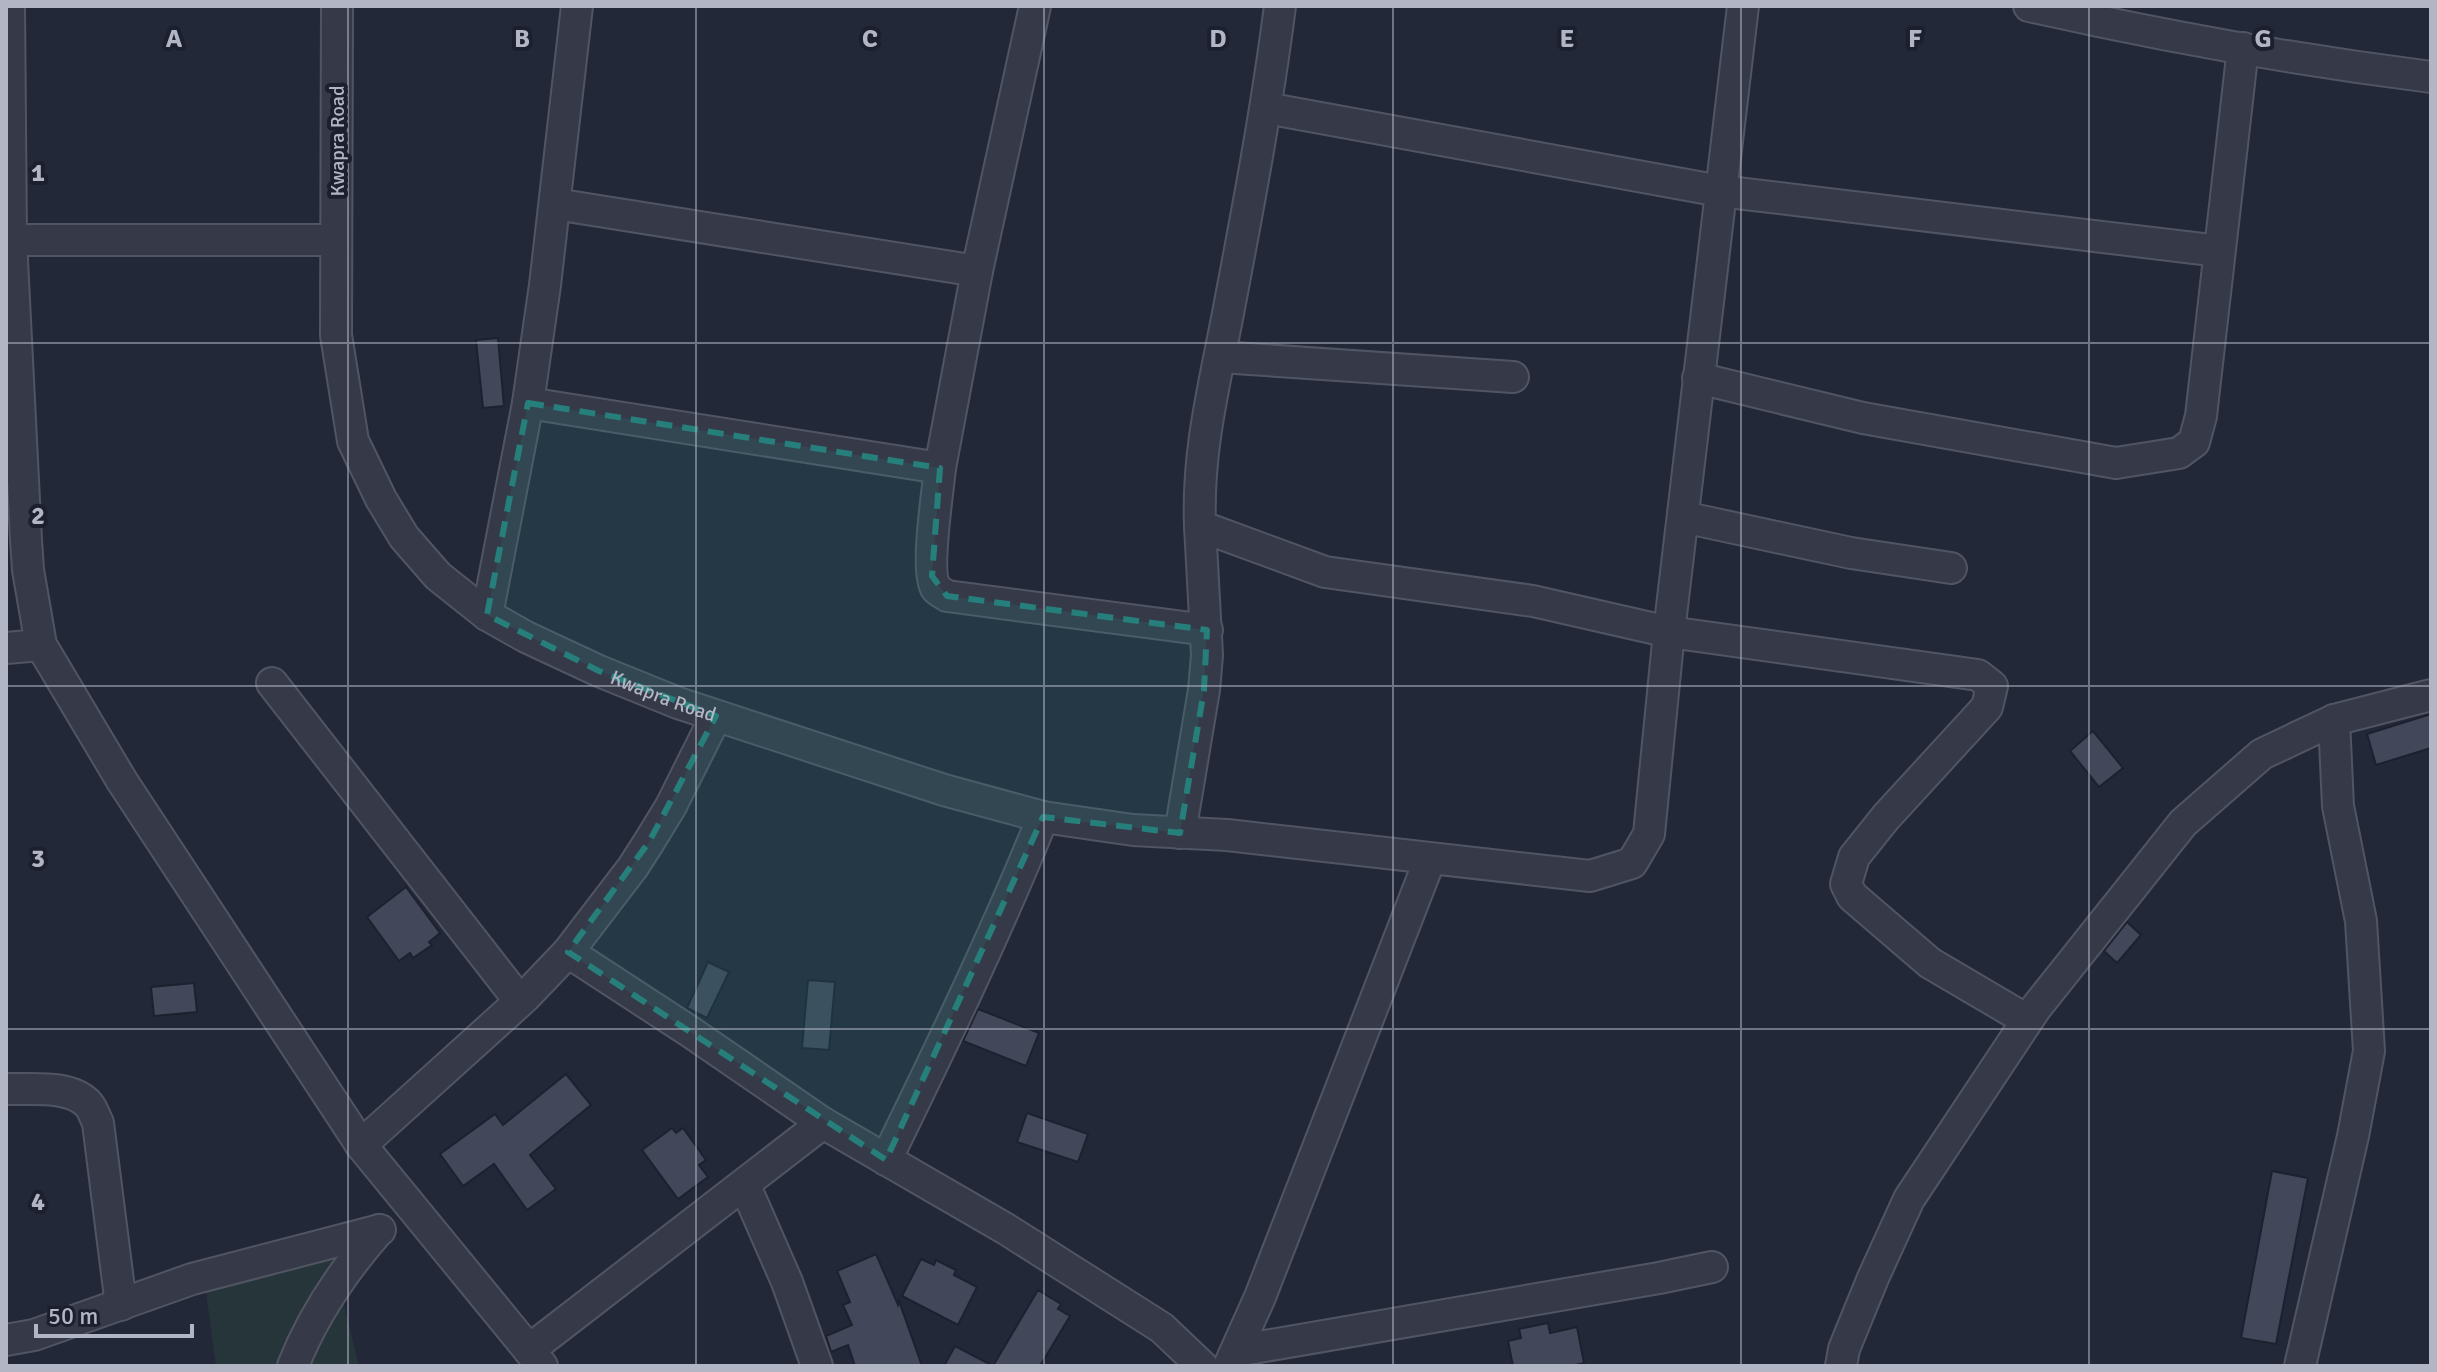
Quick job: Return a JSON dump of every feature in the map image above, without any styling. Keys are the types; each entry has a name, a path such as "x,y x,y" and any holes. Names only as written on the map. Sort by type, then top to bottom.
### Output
{"street":[{"path":"9,6 11,240 28,570 41,645 122,781 361,1145 535,1358 823,1123"},
{"name":"Kwapra Road","path":"337,6 336,335 353,441 381,499 404,537 447,585 487,615 599,671 716,716 671,806 641,855 568,952 361,1145"},
{"path":"487,615 528,403 555,204 577,6"},
{"path":"1035,6 977,271 940,468 932,576 936,588 947,596 1207,630"},
{"path":"1180,833 1204,690 1207,630 1200,477 1206,416 1220,357 1266,108 1280,6"},
{"path":"716,716 944,790 1043,817 1133,830 1227,835 1590,876 1632,863 1649,834 1669,632 1743,6"},
{"path":"2029,6 2137,18 2243,48 2431,77"},
{"path":"1698,378 1863,418 2116,463 2179,453 2194,442 2201,416 2243,48"},
{"path":"1266,108 1720,191 2219,251"},
{"path":"555,204 977,271"},
{"path":"11,240 336,240"},
{"path":"1220,357 1513,377"},
{"path":"528,403 940,468"},
{"path":"1683,517 1851,553 1951,568"},
{"path":"1200,526 1325,572 1533,601 1669,632 1978,675 1988,680 1992,686 1987,707 1886,817 1854,857 1846,884 1852,896 1930,963 2027,1020"},
{"path":"6,648 41,645"},
{"path":"272,683 519,1000"},
{"path":"1841,1366 1844,1349 1909,1199 2027,1020 2183,823 2262,754 2334,720 2431,695"},
{"path":"2300,1366 2353,1136 2369,1051 2361,921 2338,806 2334,720"},
{"path":"886,1160 962,1004 1043,817"},
{"path":"1232,1358 1260,1297 1430,859"},
{"path":"568,952 823,1123 1006,1229 1162,1328 1202,1366"},
{"path":"6,1089 60,1091 78,1096 90,1106 98,1123 121,1305"},
{"path":"745,1186 787,1282 817,1366"},
{"path":"293,1366 308,1329 352,1261 380,1230 413,1208"},
{"path":"6,1340 34,1335 192,1279 380,1230"},
{"path":"1232,1358 1712,1267"}],"highlighted area":[{"path":"528,403 940,468 932,576 947,596 1207,630 1204,690 1180,833 1043,817 886,1160 568,952 649,842 716,716 599,671 487,615"}],"shaded area":[{"path":"332,1256 359,1366 216,1366 205,1284"}],"building":[{"path":"498,338 504,406 483,408 476,340"},
{"path":"2431,714 2431,748 2376,765 2367,734"},
{"path":"2093,731 2123,768 2099,787 2070,751"},
{"path":"406,887 440,933 429,942 432,945 413,958 410,953 399,961 367,917"},
{"path":"2127,922 2141,935 2117,963 2104,951"},
{"path":"708,962 729,972 707,1018 687,1008"},
{"path":"808,980 835,982 829,1050 802,1048"},
{"path":"194,983 197,1012 154,1016 151,987"},
{"path":"978,1009 1039,1033 1026,1066 963,1041"},
{"path":"566,1074 591,1105 530,1155 556,1189 527,1210 494,1164 463,1186 440,1154 495,1114 503,1125"},
{"path":"1027,1113 1088,1134 1078,1162 1017,1142"},
{"path":"672,1128 676,1133 683,1128 706,1160 699,1165 708,1177 678,1199 642,1150"},
{"path":"2272,1171 2308,1178 2276,1344 2241,1338"},
{"path":"876,1254 898,1305 899,1301 922,1366 855,1366 848,1345 831,1352 826,1336 852,1325 843,1305 850,1302 837,1271"},
{"path":"921,1259 934,1265 936,1260 956,1270 954,1275 977,1287 958,1325 902,1296"},
{"path":"1038,1290 1061,1304 1058,1309 1070,1316 1040,1366 993,1366"},
{"path":"1548,1323 1550,1333 1577,1327 1584,1363 1571,1366 1513,1366 1508,1341 1521,1338 1519,1329"},
{"path":"955,1346 993,1366 944,1366"}]}
